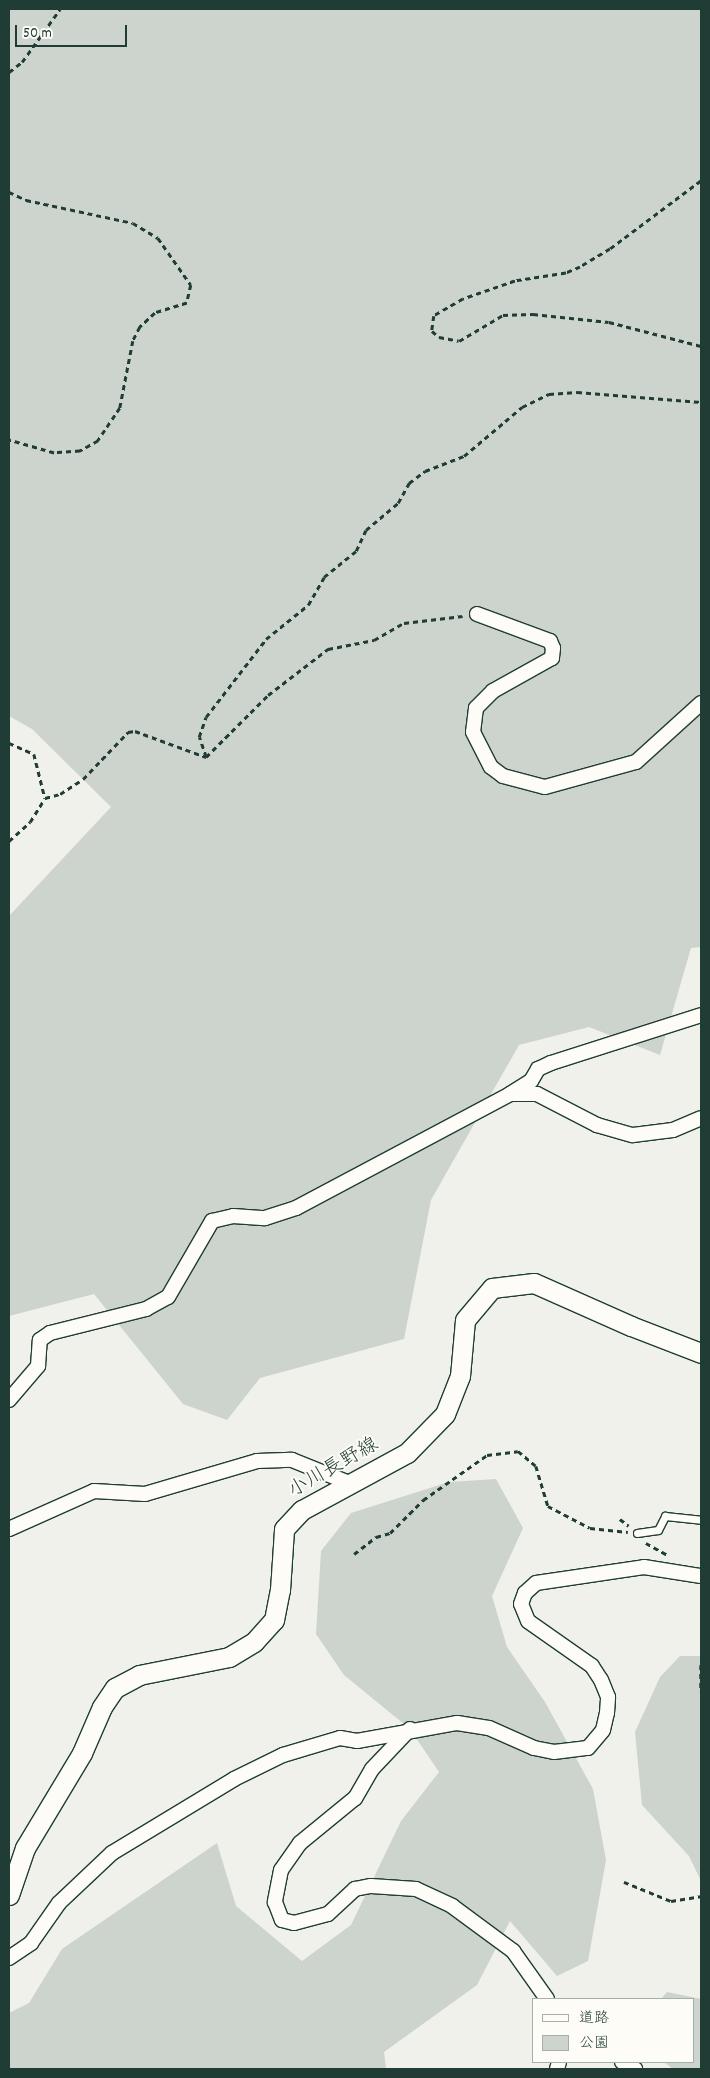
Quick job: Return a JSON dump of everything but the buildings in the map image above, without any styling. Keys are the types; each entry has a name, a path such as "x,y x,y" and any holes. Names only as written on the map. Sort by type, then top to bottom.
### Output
{"main road":[{"name":"小川長野線","path":"9,1895 25,1848 82,1754 102,1707 115,1688 139,1675 229,1657 254,1642 274,1620 280,1590 284,1529 302,1510 408,1453 445,1414 460,1376 465,1320 492,1288 534,1283 623,1323 701,1353"}],"street":[{"path":"477,614 550,641 553,648 552,658 493,691 476,708 473,732 491,767 503,776 545,787 636,762 701,704"},
{"path":"9,1400 38,1366 40,1340 50,1333 146,1309 168,1297 212,1221 233,1216 265,1218 320,1197 510,1094 531,1081 538,1069 550,1063 701,1015"},
{"path":"510,1094 537,1094 597,1125 633,1135 673,1130 701,1118"},
{"path":"9,1529 94,1491 121,1490 145,1494 257,1461 292,1460 349,1484"},
{"path":"9,1958 31,1943 59,1902 112,1853 234,1779 283,1755 340,1738 357,1740 410,1729 457,1723 489,1728 534,1748 554,1752 588,1748 603,1730 607,1713 608,1698 601,1680 592,1666 528,1622 521,1604 526,1593 536,1583 644,1567 701,1576"},
{"path":"410,1729 372,1769 355,1798 300,1843 281,1870 276,1902 282,1920 294,1923 328,1914 355,1888 371,1886 416,1889 452,1906 513,1951 546,1998"},
{"path":"624,2063 635,2069"}],"lane":[{"path":"637,1533 658,1530 665,1516 701,1520"}],"path":[{"path":"9,72 22,62 60,9"},
{"path":"701,181 610,249 580,267 566,273 515,280 463,299 434,316 432,330 439,337 459,341 503,315 533,314 610,322 701,346"},
{"path":"9,192 26,200 133,223 158,238 191,285 186,303 155,313 140,327 133,341 120,408 98,441 80,451 54,452 9,440"},
{"path":"206,757 199,737 206,717 266,639 308,605 324,577 356,551 366,530 398,503 409,483 425,472 464,456 522,407 549,394 576,392 701,402"},
{"path":"206,757 268,695 328,650 374,640 404,623 477,614"},
{"path":"9,841 30,822 45,798 60,794 83,779 128,732 135,731 206,757"},
{"path":"9,743 34,754 45,798"},
{"path":"354,1554 376,1537 390,1533 423,1500 487,1455 518,1451 536,1466 548,1506 590,1528 637,1533"},
{"path":"620,1519 637,1533 642,1541 669,1556"},
{"path":"701,1665 701,1692"},
{"path":"624,1882 671,1901 701,1896"}],"green space":[{"path":"9,9 701,9 701,947 691,948 660,1055 589,1027 519,1045 431,1200 404,1339 260,1378 227,1420 183,1404 94,1294 9,1316 9,916 111,807 32,729 9,716"},
{"path":"496,1479 523,1528 492,1596 507,1647 545,1702 593,1789 606,1860 588,1961 557,1976 510,1921 477,1985 384,2052 386,2069 9,2069 9,2013 29,2003 62,1949 217,1843 236,1906 302,1961 351,1925 401,1821 439,1772 410,1729 344,1675 316,1634 321,1551 351,1513 449,1482"},
{"path":"680,1656 701,1656 701,1881 689,1856 642,1805 635,1732 660,1677"},
{"path":"667,1992 701,1999 701,2069 673,2069 665,2063 695,2063 695,1998 662,1998"}]}
